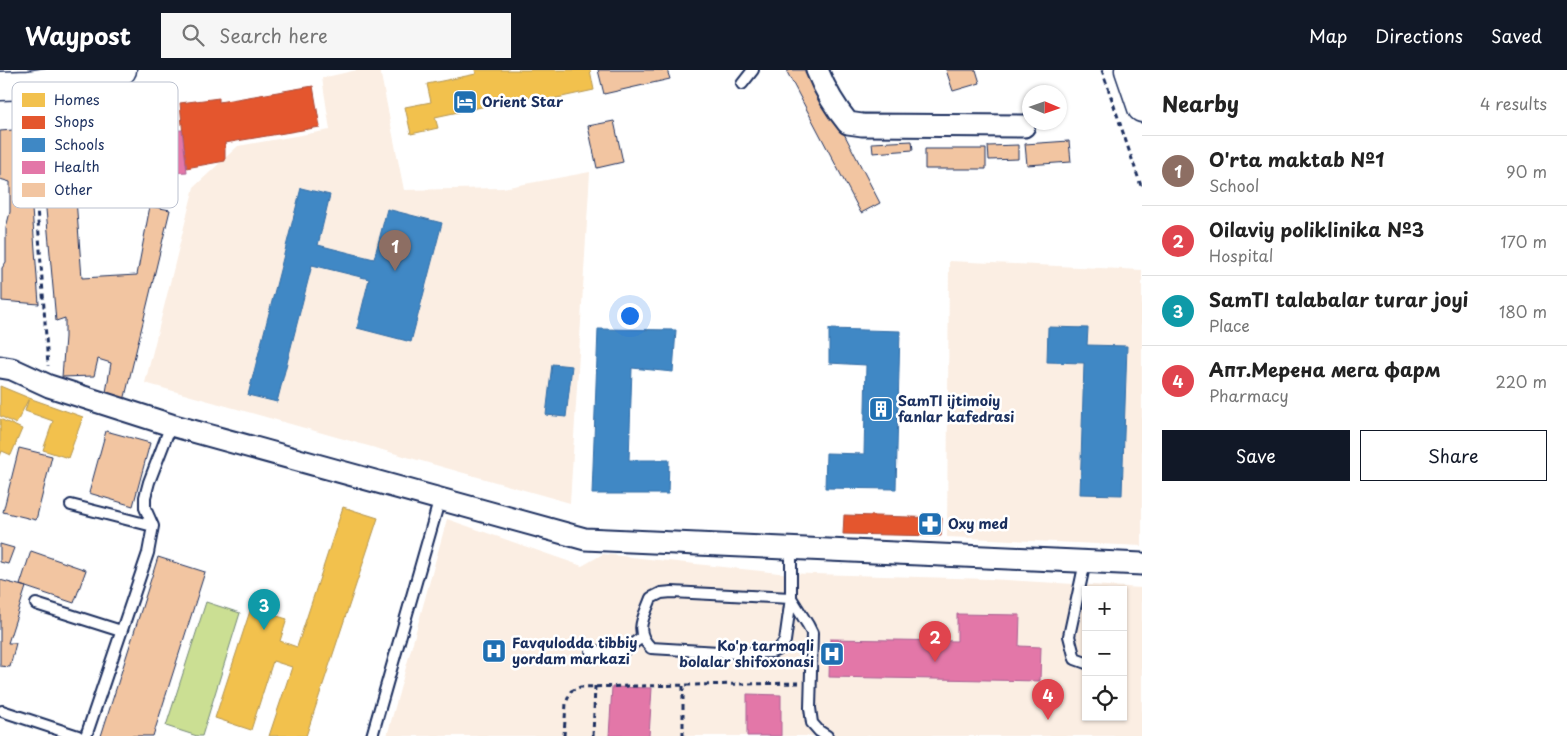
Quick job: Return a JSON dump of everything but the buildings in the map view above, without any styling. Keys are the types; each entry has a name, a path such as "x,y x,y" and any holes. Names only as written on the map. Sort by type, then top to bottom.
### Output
{"main road":[{"path":"21,82 122,70"},
{"path":"1130,70 1142,108"}],"street":[{"path":"817,70 824,88 837,110 848,123 862,126 1022,126"},
{"path":"0,367 12,369 49,386 171,425 585,539 1142,564"}],"lane":[{"path":"742,84 753,70"},
{"path":"86,736 148,552 153,526 145,508 145,497 148,482 171,425"},
{"path":"372,736 440,498"},
{"path":"71,505 153,526"},
{"path":"791,549 791,598 785,641 779,649 772,652 736,653 651,648 644,642 642,636 640,626 651,598 661,594 672,592 791,598"},
{"path":"1082,662 1075,659 1069,636 1085,562"},
{"path":"791,598 812,633 810,683 812,736"},
{"path":"36,604 121,631"},
{"path":"590,651 622,652 642,636"},
{"path":"2,710 78,736"},
{"path":"812,723 827,736"}],"path":[{"path":"1102,70 1142,190"},
{"path":"41,208 49,386"},
{"path":"564,736 566,702 571,691 580,687 810,683"},
{"path":"683,684 683,736"},
{"path":"593,736 595,686"}],"shaded area":[{"path":"357,70 380,70 404,190 503,188 590,172 570,503 145,383 194,187 238,146 330,130 322,78"},
{"path":"949,261 1142,270 1142,546 947,537"},
{"name":"Ko'p tarmoqli bolalar shifoxonasi","path":"447,519 582,566 603,554 779,573 989,579 1108,586 1082,586 1082,721 1127,721 1127,587 1142,588 1142,736 387,736"}],"green space":[{"path":"206,602 240,613 202,736 197,736 166,726"}],"place":[{"name":"Orient Star","path":"465,102"},
{"name":"O'rta maktab №1","path":"395,271"},
{"name":"SamTI ijtimoiy fanlar kafedrasi","path":"881,409"},
{"name":"Oxy med","path":"930,524"},
{"name":"SamTI talabalar turar joyi","path":"264,630"},
{"name":"Favqulodda tibbiy yordam markazi","path":"494,651"},
{"name":"Ko'p tarmoqli bolalar shifoxonasi","path":"832,654"},
{"name":"Oilaviy poliklinika №3","path":"935,662"},
{"name":"Апт.Мерена мега фарм","path":"1048,720"}]}
